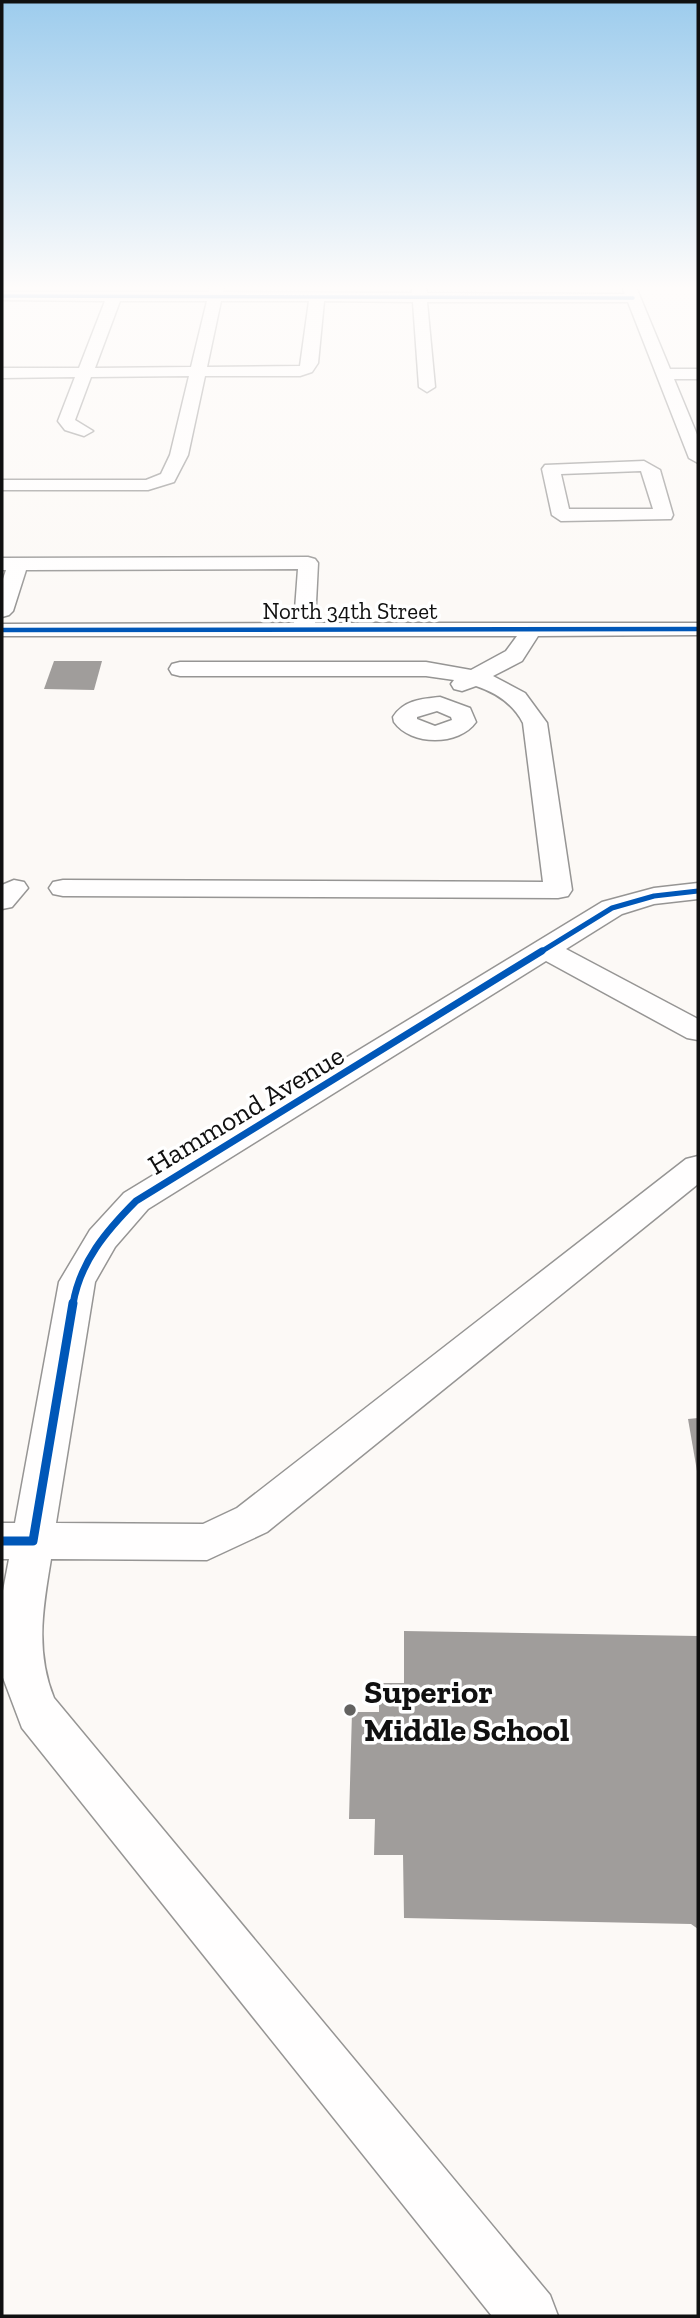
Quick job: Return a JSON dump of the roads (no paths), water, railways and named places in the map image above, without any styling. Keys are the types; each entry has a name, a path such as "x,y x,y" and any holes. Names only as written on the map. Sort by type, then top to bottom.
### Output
{"street":[{"path":"75,395 66,421 71,426 84,430"},
{"path":"2,485 148,485 168,478 179,455 193,395"},
{"path":"673,395 698,458"},
{"path":"644,466 651,470 653,475 664,515 561,515 551,469 644,466"},
{"path":"653,475 686,475"},
{"path":"2,611 10,564 309,564 304,630"},
{"path":"440,704 469,678 514,656 532,629"},
{"name":"North 34th Street","path":"2,630 698,629"},
{"path":"209,668 215,630"},
{"path":"63,888 558,890 535,723 522,700 504,689 426,668 180,668"},
{"name":"Hammond Avenue","path":"529,2316 38,1713 24,1677 19,1642 24,1581 17,1541 77,1282 89,1254 106,1230 136,1201 612,908 638,898 698,891"},
{"path":"547,950 698,1031"},
{"path":"17,1541 207,1542 252,1520 698,1167"}],"place":[{"name":"Superior Middle School","path":"350,1710"}]}
